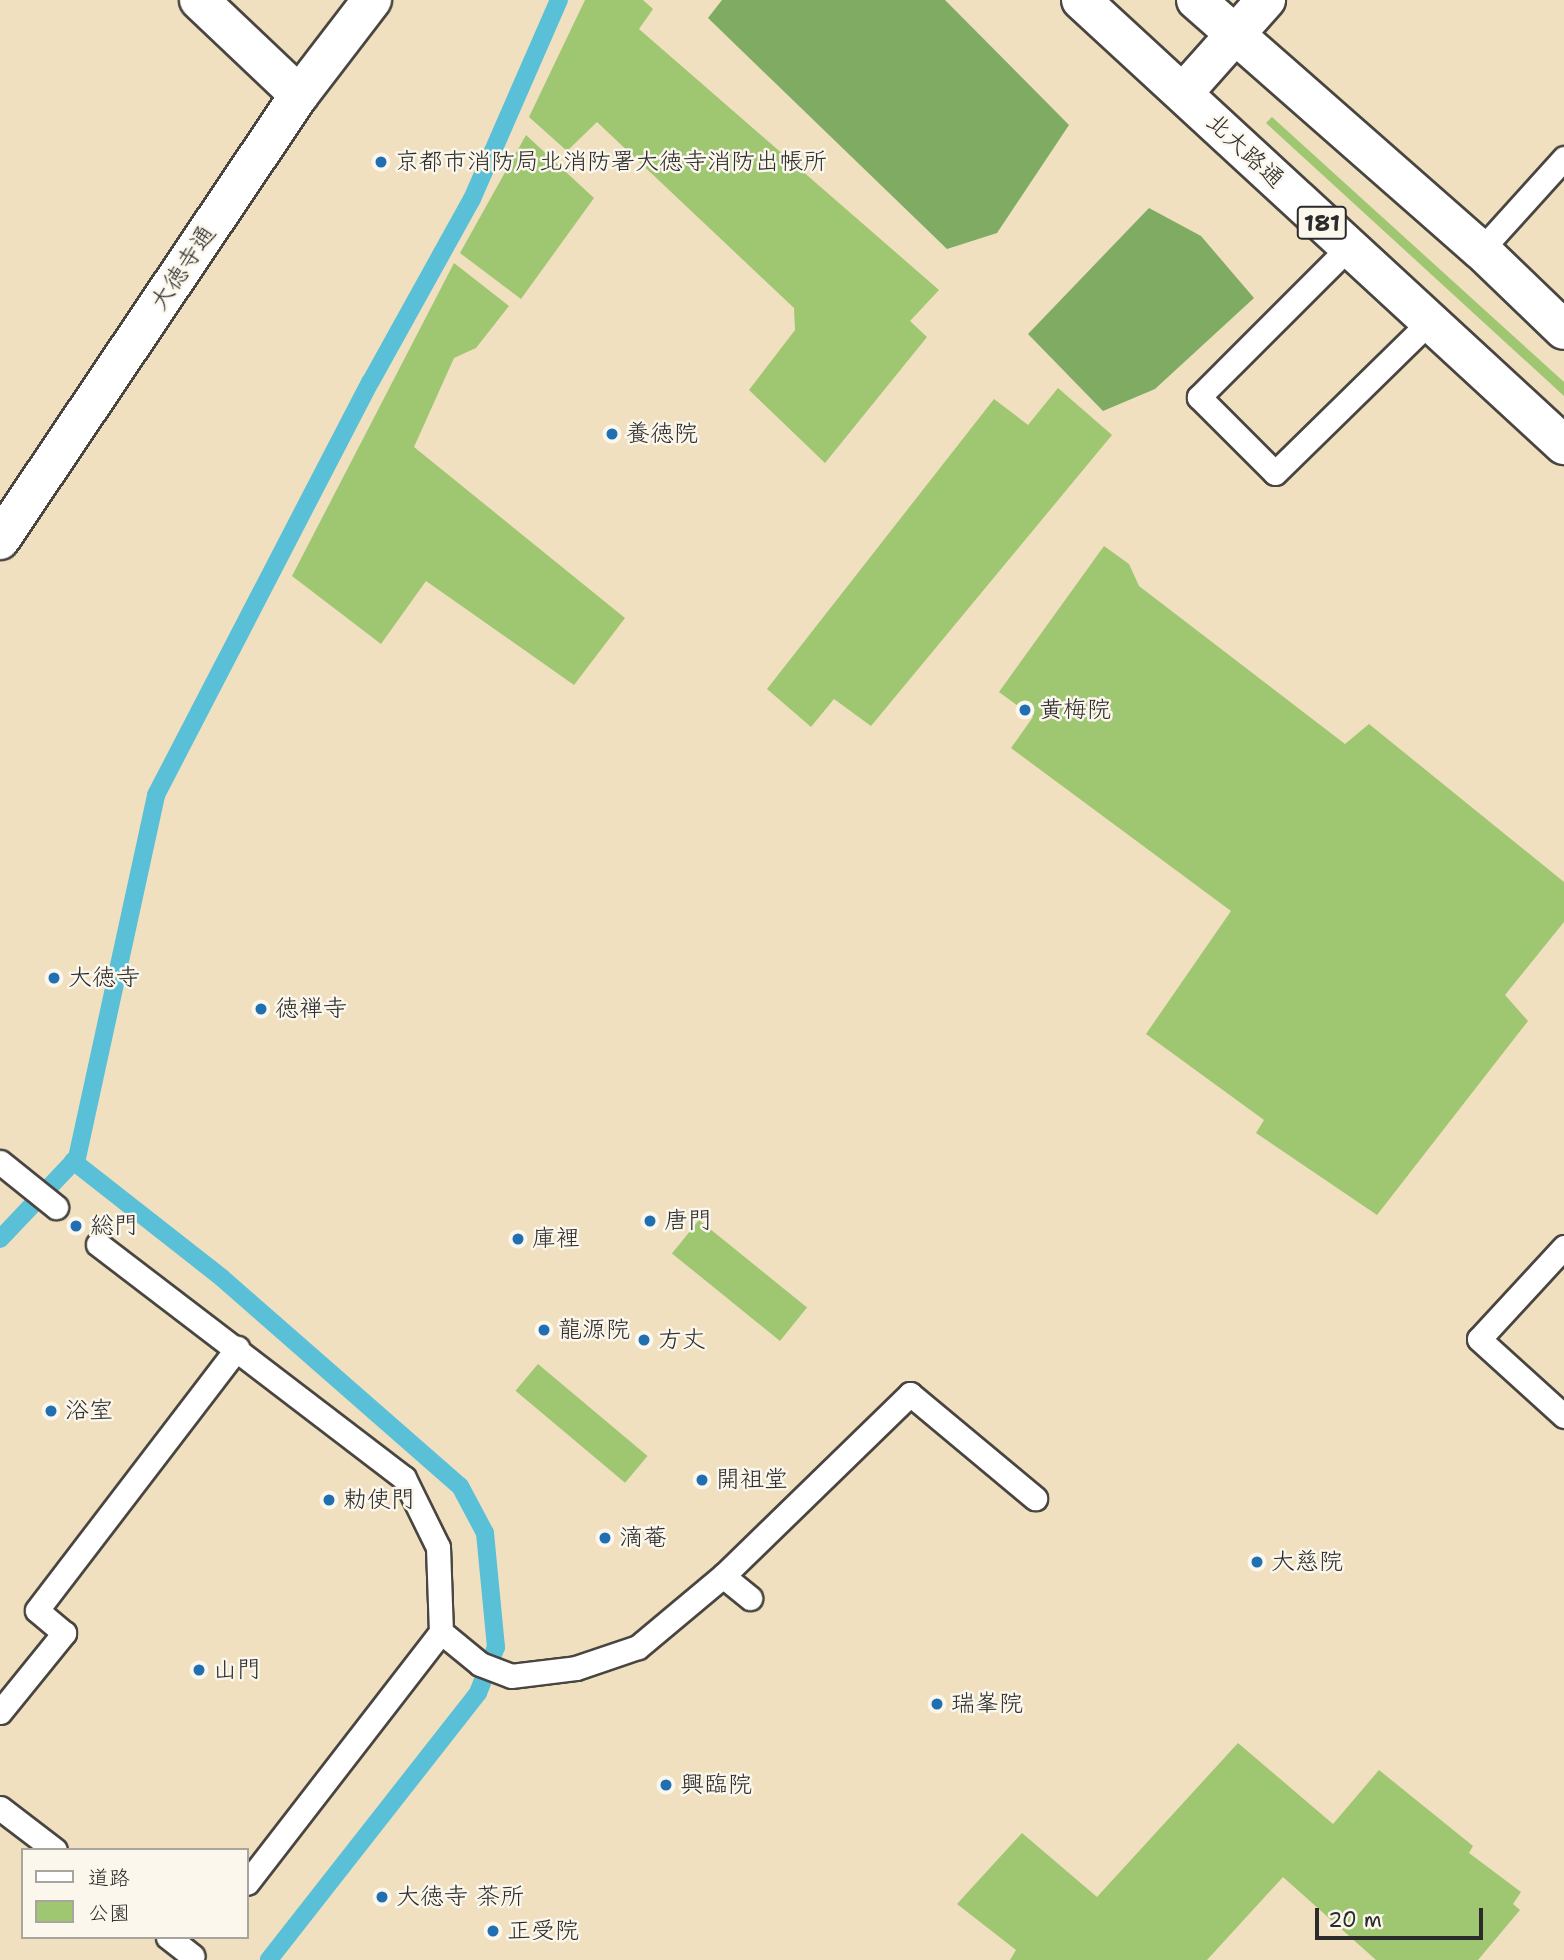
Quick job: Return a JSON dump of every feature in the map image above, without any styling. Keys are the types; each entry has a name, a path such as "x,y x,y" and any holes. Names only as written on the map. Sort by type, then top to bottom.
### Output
{"main road":[{"path":"199,0 299,95"},
{"name":"大徳寺通","path":"0,540 299,95 372,0"},
{"name":"北大路通","path":"1082,0 1428,323 1564,445"},
{"path":"1196,0 1481,250 1564,330"},
{"path":"1183,93 1266,0"}],"lane":[{"path":"1481,250 1564,158"},
{"path":"1348,248 1199,397 1275,473 1428,323"},
{"path":"0,1162 46,1199"},
{"path":"98,1244 404,1478 438,1547 441,1632 248,1882"},
{"path":"1564,1247 1479,1339 1564,1416"},
{"path":"0,1712 64,1633 37,1610 237,1348"},
{"path":"441,1632 489,1668 511,1676 576,1668 638,1647 723,1576 910,1394 1035,1498"},
{"path":"723,1576 750,1598"},
{"path":"0,1808 52,1848"},
{"path":"172,1939 195,1951"}],"green space":[{"path":"585,0 643,0 653,9 639,29 939,290 910,321 927,337 825,463 749,390 795,330 794,308 597,122 567,151 529,117"},
{"path":"722,0 945,0 1069,125 997,233 947,249 708,18"},
{"path":"1272,117 1564,382 1564,396 1266,123"},
{"path":"526,135 594,198 521,299 460,253"},
{"path":"1149,208 1201,236 1254,298 1155,389 1103,411 1028,334"},
{"path":"454,263 509,306 476,348 454,358 414,447 625,618 574,685 426,581 381,644 292,576"},
{"path":"1058,388 1112,435 871,726 834,699 811,727 767,689 994,399 1028,425"},
{"path":"1104,546 1129,564 1139,586 1345,744 1369,724 1564,882 1564,922 1505,995 1528,1021 1377,1215 1256,1133 1264,1120 1146,1034 1231,911 1011,748 1033,717 999,692"},
{"path":"699,1220 807,1307 780,1341 672,1253"},
{"path":"538,1364 648,1456 625,1483 516,1391"},
{"path":"1238,1743 1333,1824 1379,1770 1473,1846 1469,1853 1521,1892 1513,1904 1520,1910 1478,1960 1376,1960 1283,1877 1207,1960 1010,1960 1016,1950 957,1904 1022,1833 1097,1897"}],"waterway":[{"path":"0,1239 77,1158 156,795 371,381 472,199 559,0"},
{"path":"73,1161 222,1278 460,1486 485,1533 496,1647 478,1693 269,1960"}],"place":[{"name":"京都市消防局北消防署大徳寺消防出帳所","path":"381,162"},
{"name":"養徳院","path":"612,434"},
{"name":"黄梅院","path":"1025,710"},
{"name":"大徳寺","path":"54,978"},
{"name":"徳禅寺","path":"261,1009"},
{"name":"唐門","path":"650,1221"},
{"name":"総門","path":"76,1226"},
{"name":"庫裡","path":"518,1239"},
{"name":"龍源院","path":"544,1330"},
{"name":"方丈","path":"644,1340"},
{"name":"浴室","path":"51,1411"},
{"name":"開祖堂","path":"702,1480"},
{"name":"勅使門","path":"329,1500"},
{"name":"滴菴","path":"605,1538"},
{"name":"大慈院","path":"1257,1562"},
{"name":"山門","path":"199,1670"},
{"name":"瑞峯院","path":"937,1704"},
{"name":"興臨院","path":"666,1785"},
{"name":"大徳寺 茶所","path":"382,1897"},
{"name":"正受院","path":"493,1931"}]}
